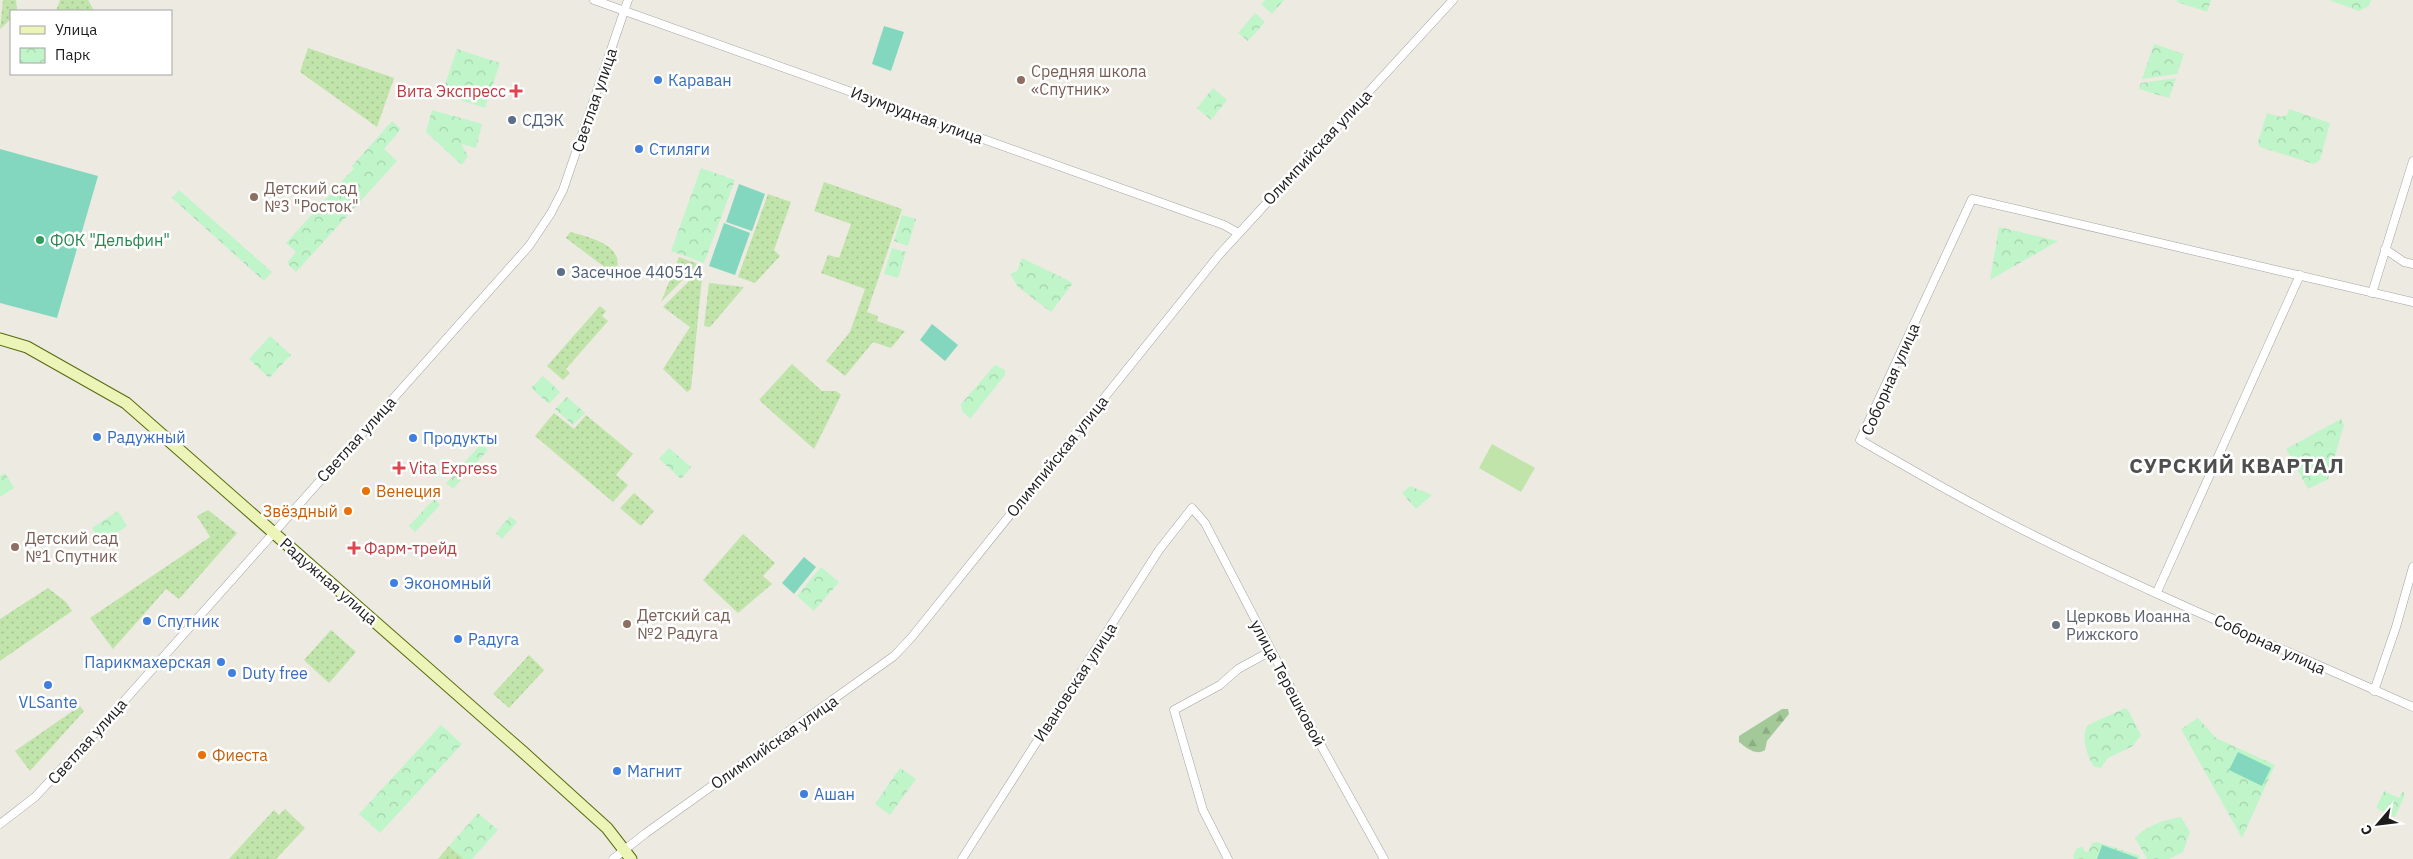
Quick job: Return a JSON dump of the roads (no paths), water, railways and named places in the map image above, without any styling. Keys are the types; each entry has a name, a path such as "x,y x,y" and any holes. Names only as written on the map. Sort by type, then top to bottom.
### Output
{"main road":[{"name":"Радужная улица","path":"0,339 27,347 126,403 530,758 607,828 631,859"}],"street":[{"name":"Изумрудная улица","path":"594,0 1129,190 1224,225 1238,233"},
{"name":"Светлая улица","path":"0,824 35,798 108,719 523,253 543,227 563,190 628,0"},
{"name":"Олимпийская улица","path":"613,859 624,848 894,656 911,638 1238,233 1453,0"},
{"path":"2372,292 2413,161"},
{"name":"Соборная улица","path":"2413,302 1972,199 1860,440 2032,535 2413,707"},
{"path":"2385,250 2413,264"},
{"path":"2157,592 2300,275"},
{"name":"улица Терешковой","path":"1192,508 1205,523 1271,651 1384,859"},
{"name":"Ивановская улица","path":"962,859 1159,550 1192,508"},
{"path":"2374,691 2396,627 2413,567"},
{"path":"1228,859 1204,810 1174,710 1220,685 1238,669 1271,651"}],"place":[{"name":"Караван","path":"658,80"},
{"name":"Средняя школа «Спутник»","path":"1021,80"},
{"name":"Вита Экспресс","path":"516,91"},
{"name":"СДЭК","path":"512,120"},
{"name":"Стиляги","path":"639,149"},
{"name":"Детский сад №3 \"Росток\"","path":"254,197"},
{"name":"ФОК \"Дельфин\"","path":"40,240"},
{"name":"Засечное 440514","path":"561,272"},
{"name":"Радужный","path":"97,437"},
{"name":"Продукты","path":"413,438"},
{"name":"Vita Express","path":"399,468"},
{"name":"Венеция","path":"366,491"},
{"name":"Звёздный","path":"348,511"},
{"name":"Детский сад №1 Спутник","path":"15,547"},
{"name":"Фарм-трейд","path":"354,548"},
{"name":"Экономный","path":"394,583"},
{"name":"Спутник","path":"147,621"},
{"name":"Детский сад №2 Радуга","path":"627,624"},
{"name":"Церковь Иоанна Рижского","path":"2056,625"},
{"name":"Радуга","path":"458,639"},
{"name":"Парикмахерская","path":"221,662"},
{"name":"Duty free","path":"232,673"},
{"name":"VLSante","path":"48,685"},
{"name":"Фиеста","path":"202,755"},
{"name":"Магнит","path":"617,771"},
{"name":"Ашан","path":"804,794"}],"district":[{"name":"СУРСКИЙ КВАРТАЛ","path":"2237,465"}]}
